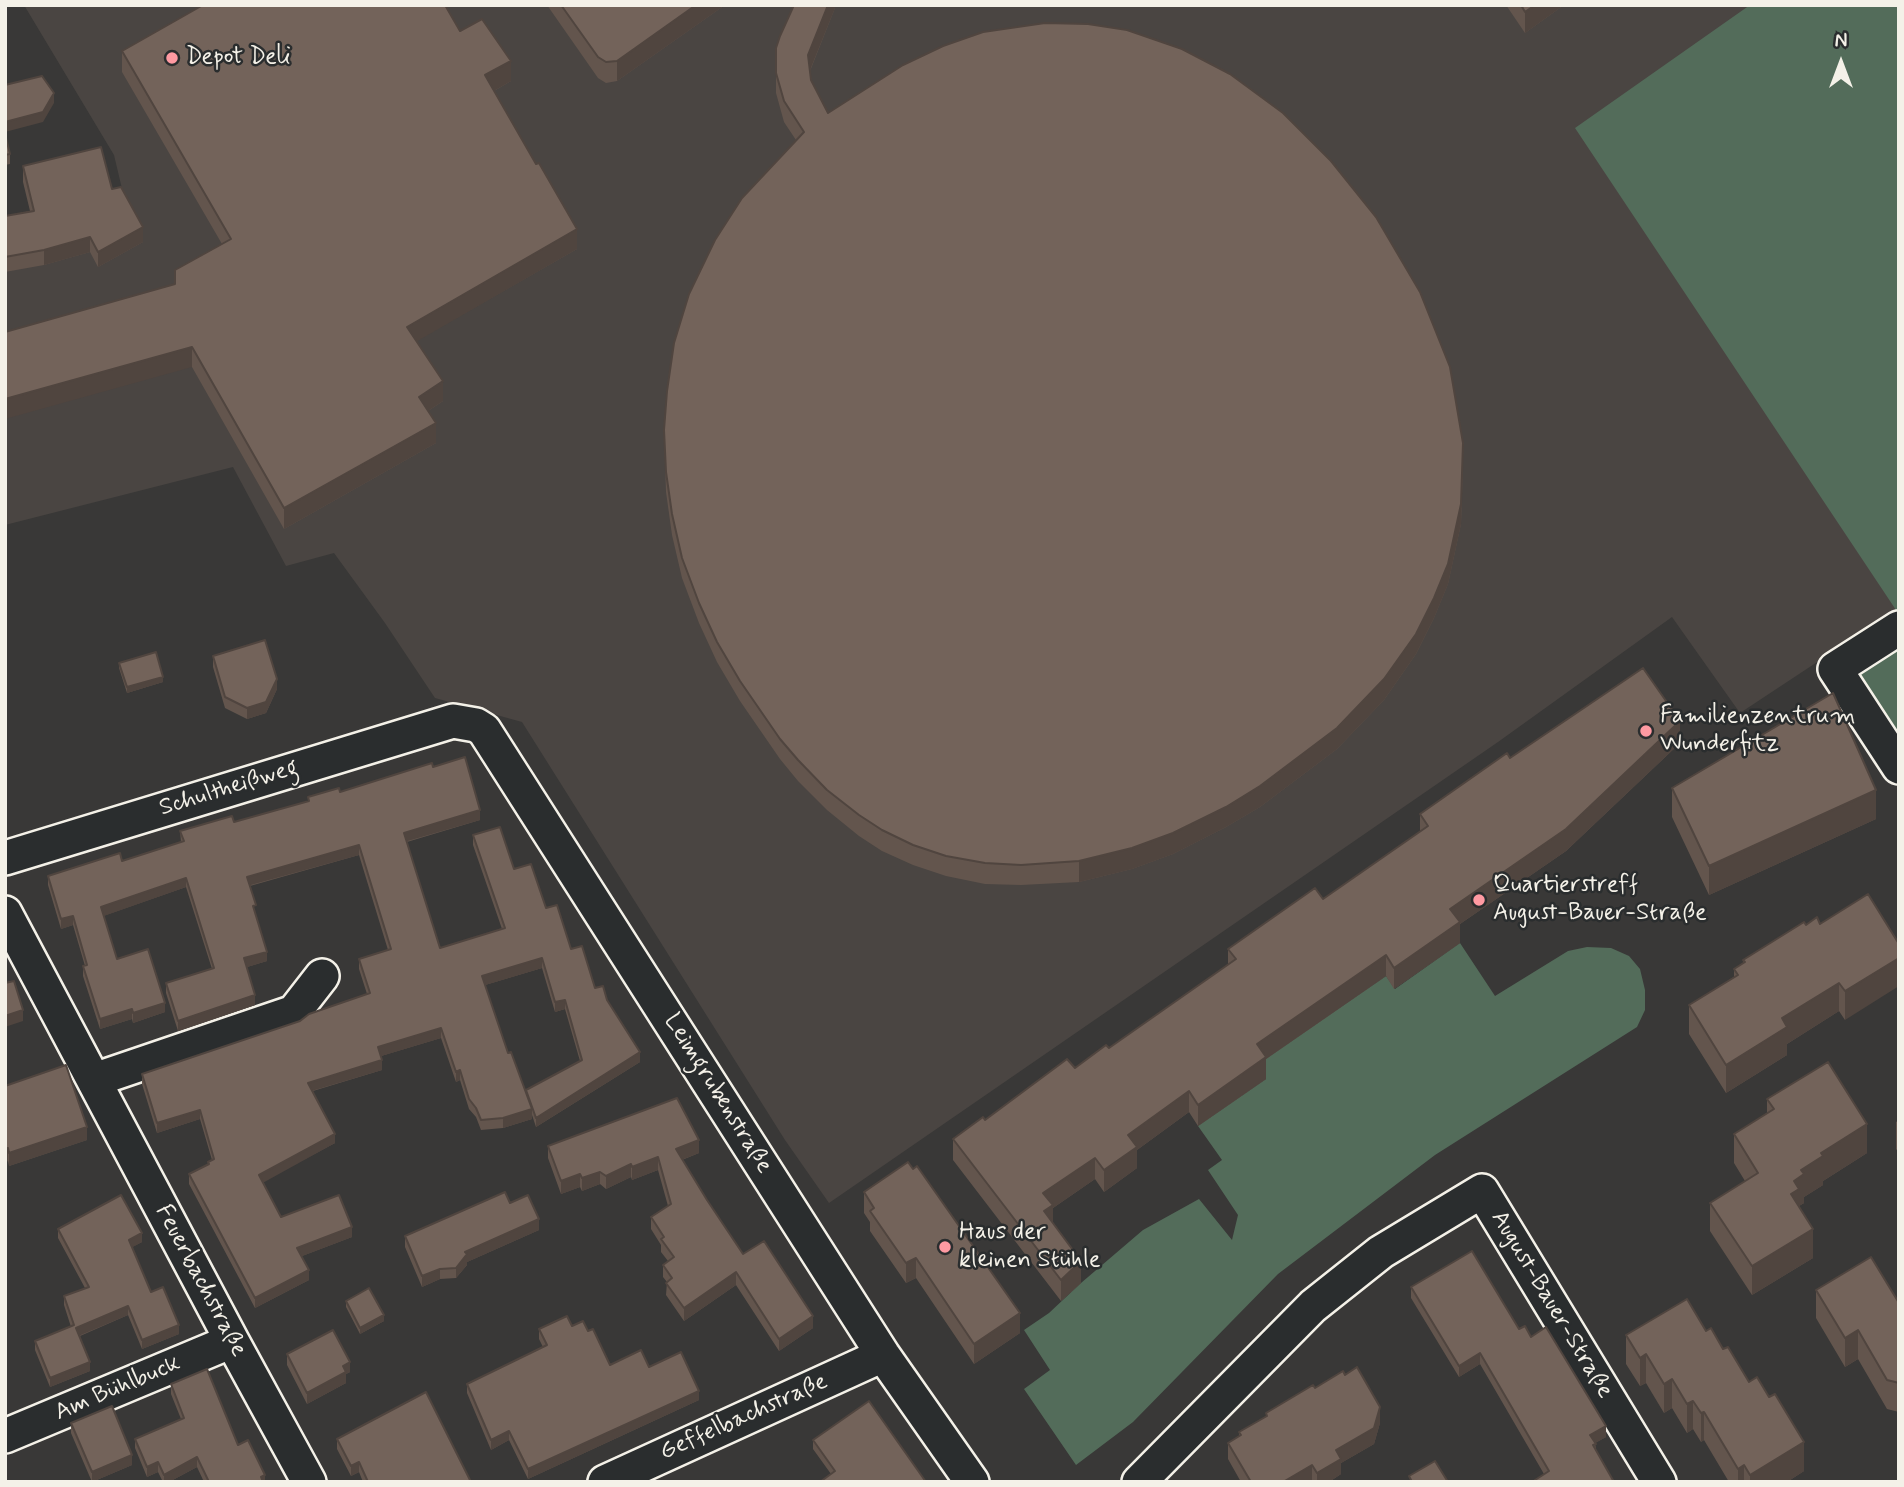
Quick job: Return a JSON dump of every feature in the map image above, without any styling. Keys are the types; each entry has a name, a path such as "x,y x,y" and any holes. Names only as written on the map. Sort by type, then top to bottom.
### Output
{"street":[{"path":"1899,628 1835,669 1899,766"},
{"name":"Schultheißweg","path":"5,858 453,721"},
{"name":"Leimgrubenstraße","path":"453,721 476,725 491,739 883,1355 972,1482"},
{"name":"Feuerbachstraße","path":"5,913 309,1482"},
{"path":"94,1080 294,1012 322,976"},
{"name":"August-Bauer-Straße","path":"1139,1482 1313,1306 1381,1252 1482,1191 1659,1482"},
{"name":"Am Bühlbuck","path":"5,1436 232,1341"},
{"name":"Geffelbachstraße","path":"605,1482 883,1355"}],"shaded area":[{"path":"24,5 1899,5 1899,608 1740,713 1672,617 1498,742 829,1203 785,1140 522,722 435,698 334,553 286,566 233,467 5,525 5,220 31,214 29,203 46,199 123,193 114,155"}],"green space":[{"path":"1750,5 1899,5 1899,608 1896,610 1575,128"},
{"path":"1899,628 1899,767 1835,669"},
{"path":"1460,943 1495,996 1568,951 1587,947 1611,948 1629,956 1640,969 1645,990 1645,1010 1637,1027 1435,1155 1278,1274 1133,1422 1076,1465 1024,1389 1050,1370 1024,1330 1049,1313 1143,1230 1199,1199 1232,1240 1238,1215 1208,1170 1222,1160 1198,1126 1266,1079 1257,1065 1386,976 1395,989"}],"building":[{"path":"203,5 445,5 460,31 482,19 511,61 485,75 577,229 407,327 443,381 419,397 436,423 284,508 192,347 5,399 5,332 175,284 175,270 231,239 122,51"},
{"path":"561,5 696,5 617,61 606,62 598,57"},
{"path":"794,5 828,5 808,55 811,80 828,113 903,65 943,46 983,32 1045,23 1088,24 1127,30 1182,49 1230,74 1283,113 1331,161 1376,217 1420,292 1450,367 1463,443 1461,504 1448,564 1416,634 1384,679 1337,728 1260,786 1226,807 1173,833 1132,848 1079,861 1021,865 985,863 946,856 913,845 882,830 827,790 780,739 717,642 682,558 672,514 664,430 667,391 674,343 689,294 715,240 742,198 804,132 784,101 776,73 776,48"},
{"path":"1521,5 1535,5 1525,12"},
{"path":"42,76 54,93 43,112 5,122 5,85"},
{"path":"5,134 10,154 5,155"},
{"path":"101,147 112,189 121,187 143,227 98,252 90,237 44,250 5,257 5,216 34,211 23,166"},
{"path":"265,640 277,679 266,702 247,708 225,697 213,656"},
{"path":"156,652 163,677 127,687 119,663"},
{"path":"1643,668 1680,721 1566,829 1450,909 1460,922 1394,968 1386,955 1257,1044 1266,1057 1198,1105 1189,1091 1128,1135 1137,1147 1104,1170 1095,1158 1043,1193 1053,1205 1044,1211 1081,1261 1061,1280 953,1139 983,1117 985,1120 1067,1059 1075,1068 1106,1045 1109,1048 1236,959 1228,949 1315,888 1323,899 1428,826 1420,814 1507,753 1510,758"},
{"path":"1833,693 1876,790 1709,866 1672,788"},
{"path":"465,757 480,810 404,833 440,948 505,928 473,835 500,827 514,869 531,864 546,908 557,905 571,949 582,946 595,988 603,986 607,1000 640,1052 536,1118 526,1090 582,1060 565,1000 555,1002 542,958 482,976 508,1053 511,1052 532,1109 503,1118 481,1120 469,1099 460,1070 456,1072 441,1028 378,1047 382,1060 308,1083 335,1134 259,1175 281,1217 339,1195 352,1227 297,1248 309,1270 255,1298 189,1174 214,1159 200,1110 157,1123 142,1074 300,1021 309,1014 370,993 359,959 391,949 359,845 247,877 267,952 244,958 255,995 178,1021 166,983 214,968 186,878 101,907 117,959 148,949 165,1003 100,1019 83,966 87,965 73,916 61,919 48,876 120,853 122,861 184,841 180,831 232,816 234,822 309,801 308,797 339,788 340,792 432,763 433,767"},
{"path":"1868,894 1899,944 1899,958 1845,991 1839,983 1782,1018 1787,1027 1726,1065 1689,1005 1738,975 1734,969 1745,962 1743,960 1804,922 1806,925 1817,917 1820,924"},
{"path":"14,981 23,1010 5,1016 5,983"},
{"path":"1828,1062 1867,1124 1821,1153 1823,1156 1801,1170 1804,1174 1794,1181 1799,1189 1791,1194 1813,1229 1752,1266 1710,1203 1758,1173 1734,1134 1774,1109 1767,1099"},
{"path":"66,1065 87,1127 9,1153 8,1148 5,1149 5,1086"},
{"path":"677,1098 699,1140 676,1149 707,1200 743,1254 764,1241 813,1316 779,1339 736,1272 684,1308 666,1283 672,1278 663,1265 674,1257 661,1239 664,1237 651,1217 671,1204 658,1157 632,1167 631,1164 606,1176 600,1172 582,1178 580,1174 561,1181 548,1146"},
{"path":"908,1162 913,1169 917,1166 1020,1313 974,1344 916,1258 906,1263 870,1211 874,1208 864,1192"},
{"path":"505,1192 510,1203 528,1195 539,1219 465,1252 467,1254 456,1268 440,1269 422,1276 405,1236"},
{"path":"121,1195 142,1233 129,1240 151,1292 163,1287 179,1325 142,1340 128,1306 76,1328 90,1362 50,1378 35,1341 74,1325 64,1296 89,1287 58,1229"},
{"path":"1472,1251 1519,1329 1525,1326 1531,1337 1546,1327 1606,1426 1590,1435 1614,1482 1532,1482 1549,1471 1480,1353 1459,1366 1411,1287"},
{"path":"1871,1257 1899,1303 1899,1383 1887,1380 1858,1330 1845,1338 1816,1290"},
{"path":"369,1288 384,1315 360,1328 346,1301"},
{"path":"1687,1299 1706,1331 1711,1328 1723,1349 1728,1347 1749,1382 1757,1377 1769,1397 1775,1394 1804,1442 1750,1475 1744,1465 1738,1469 1704,1412 1701,1413 1693,1401 1687,1404 1672,1379 1664,1384 1646,1354 1640,1358 1626,1335"},
{"path":"567,1316 572,1326 583,1321 588,1331 593,1329 610,1365 641,1350 649,1367 681,1352 699,1391 528,1469 509,1431 491,1440 467,1384 547,1345 539,1329"},
{"path":"333,1330 350,1362 343,1366 346,1372 307,1393 287,1354"},
{"path":"1357,1367 1380,1407 1374,1428 1336,1450 1341,1459 1317,1473 1312,1465 1283,1482 1251,1482 1228,1443 1241,1435 1239,1432 1267,1416 1266,1413 1313,1385 1315,1388 1343,1371 1345,1375"},
{"path":"207,1369 238,1445 248,1440 265,1475 261,1477 263,1482 209,1482 197,1457 164,1475 158,1462 147,1467 135,1439 184,1418 171,1384"},
{"path":"426,1392 471,1482 368,1482 359,1462 351,1466 337,1439"},
{"path":"869,1401 926,1482 820,1482 835,1471 813,1440"},
{"path":"112,1406 132,1455 92,1472 71,1423"},
{"path":"1435,1461 1448,1482 1412,1482 1409,1476"}],"place":[{"name":"Depot Deli","path":"172,58"},
{"name":"Familienzentrum Wunderfitz","path":"1646,731"},
{"name":"Quartierstreff August-Bauer-Straße","path":"1479,900"},
{"name":"Haus der kleinen Stühle","path":"945,1247"}]}
